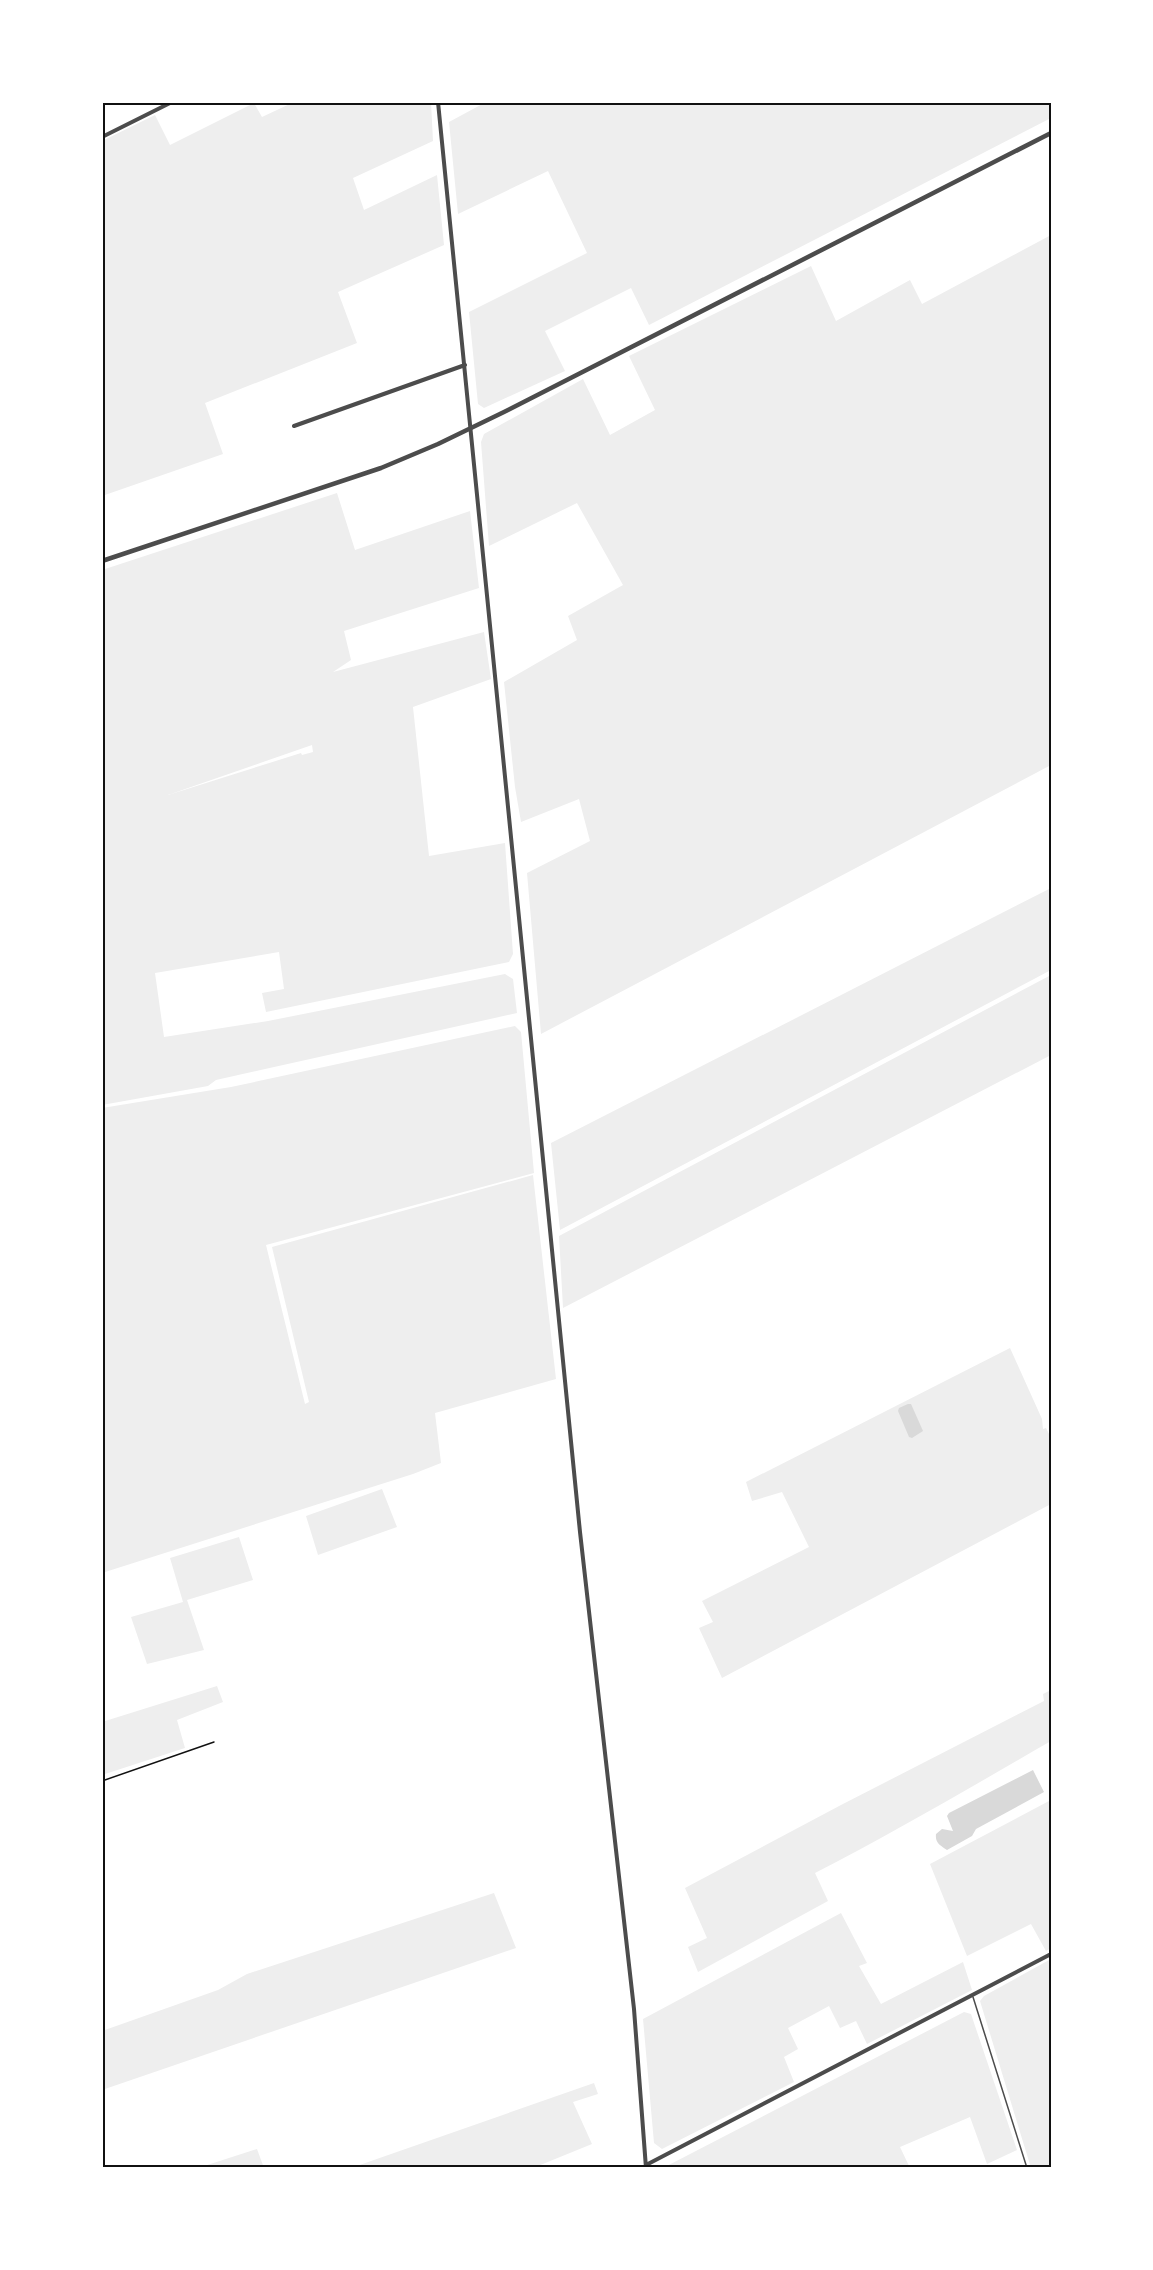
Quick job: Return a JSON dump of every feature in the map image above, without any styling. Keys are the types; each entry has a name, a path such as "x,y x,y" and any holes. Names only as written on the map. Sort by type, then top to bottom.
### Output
{"street":[{"path":"102,137 172,102"},
{"path":"438,102 579,1522 634,2009 646,2167 1051,1954"},
{"path":"102,561 381,468 471,428 1051,133"},
{"path":"294,426 465,365"}],"lane":[{"path":"973,1995 1027,2168"}],"path":[{"path":"102,1781 214,1742"}],"shaded area":[{"path":"294,102 431,102 433,141 353,178 364,210 437,175 444,245 338,292 357,343 205,403 223,454 102,496 102,141 155,115 170,145 254,103 262,117"},
{"path":"486,102 1051,102 1051,118 649,325 631,288 545,331 565,371 484,408 478,404 469,312 587,253 548,171 458,214 449,122"},
{"path":"1051,235 1051,765 541,1034 527,873 590,841 579,799 521,822 504,682 577,640 568,616 623,585 577,503 489,546 481,442 484,434 583,379 610,435 655,410 629,356 811,266 836,321 910,280 922,304"},
{"path":"337,493 355,550 470,511 479,588 344,631 351,660 333,672 484,632 491,679 413,707 429,856 505,843 513,954 509,962 266,1012 262,993 284,989 279,952 155,973 164,1037 268,1021 505,974 513,979 517,1013 216,1080 208,1086 102,1105 102,570","holes":["312,745 313,752 302,755 301,753 168,795"]},
{"path":"1051,888 1051,970 560,1230 551,1143"},
{"path":"1051,975 1051,1055 563,1308 559,1236"},
{"path":"515,1026 521,1032 534,1173 266,1245 305,1404 309,1402 272,1247 533,1175 556,1379 435,1413 441,1463 413,1474 102,1573 102,1108 231,1087"},
{"path":"1010,1348 1042,1419 1043,1429 1046,1428 1051,1438 1051,1504 722,1678 699,1628 713,1622 702,1601 809,1547 782,1492 752,1501 746,1482"},
{"path":"911,1404 923,1431 912,1438 909,1437 898,1411 899,1408"},
{"path":"382,1489 397,1527 318,1555 306,1516"},
{"path":"239,1537 253,1580 187,1600 204,1650 147,1664 131,1617 183,1602 170,1558"},
{"path":"217,1686 223,1702 177,1720 185,1748 102,1775 102,1722"},
{"path":"1051,1690 1051,1741 815,1873 828,1901 698,1972 688,1947 707,1938 685,1888 1044,1701 1043,1694"},
{"path":"1033,1770 1044,1792 976,1829 972,1836 947,1850 936,1840 936,1834 942,1829 953,1831 947,1816 949,1813"},
{"path":"1049,1801 1051,1805 1051,1948 1046,1951 1031,1924 967,1956 930,1864"},
{"path":"494,1893 516,1948 102,2090 102,2031 218,1990 247,1974"},
{"path":"841,1913 867,1963 859,1966 881,2004 963,1962 972,1990 867,2044 856,2021 840,2028 829,2006 788,2028 798,2049 784,2057 794,2082 662,2149 654,2143 643,2019"},
{"path":"1051,1959 1051,2168 1031,2168 980,2001 984,1996"},
{"path":"964,2012 971,2014 1017,2150 987,2164 970,2117 900,2147 910,2168 663,2168"},
{"path":"594,2083 598,2094 573,2102 592,2144 533,2168 351,2168"},
{"path":"257,2149 264,2168 198,2168"}]}
